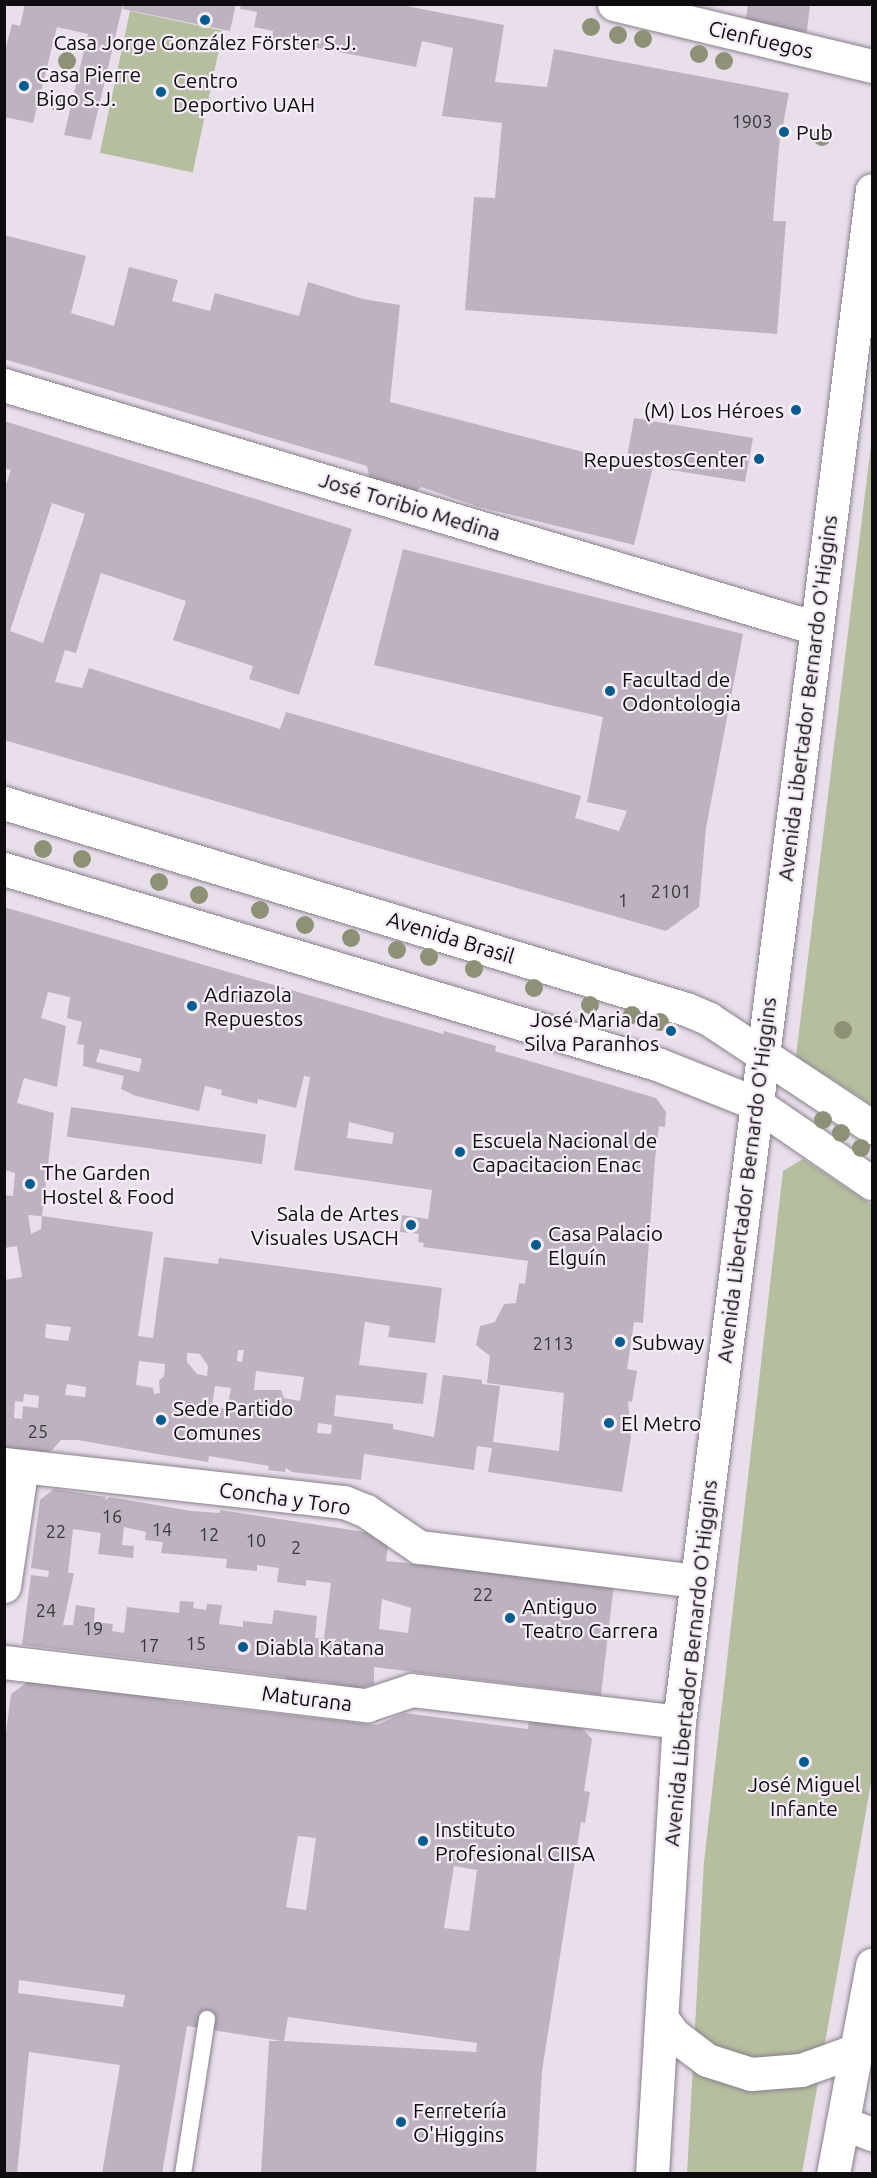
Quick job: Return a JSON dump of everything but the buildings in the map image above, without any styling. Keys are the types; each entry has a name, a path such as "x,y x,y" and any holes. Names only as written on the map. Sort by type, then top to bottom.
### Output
{"main road":[{"name":"Cienfuegos","path":"614,4 873,66"},
{"name":"Avenida Libertador Bernardo O'Higgins","path":"652,2174 679,1722 760,1056 873,190"},
{"name":"José Toribio Medina","path":"4,385 816,628"},
{"name":"Avenida Brasil","path":"4,803 652,998 709,1019 760,1056 873,1127"},
{"path":"4,869 625,1053 755,1103 873,1182"},
{"path":"4,1586 13,1465"},
{"name":"Concha y Toro","path":"13,1465 344,1502 366,1511 419,1547 697,1581"},
{"name":"Maturana","path":"4,1662 366,1705 412,1690 679,1722"},
{"path":"833,2174 873,1965"},
{"path":"662,2019 674,2035 707,2060 751,2074 801,2070 856,2050"},
{"path":"843,2122 873,2134"}],"lane":[{"path":"183,2174 207,2019"}],"green space":[{"name":"Centro Deportivo UAH","path":"130,11 223,31 193,173 100,153"},
{"path":"872,437 872,1105 796,1056"},
{"path":"803,1159 872,1205 872,1777 802,2173 687,2174 704,1862 783,1171"}],"place":[{"name":"Casa Jorge González Förster S.J.","path":"205,20"},
{"name":"Casa Pierre Bigo S.J.","path":"24,86"},
{"name":"Centro Deportivo UAH","path":"161,92"},
{"name":"Pub","path":"784,132"},
{"name":"(M) Los Héroes","path":"796,410"},
{"name":"RepuestosCenter","path":"759,459"},
{"name":"Facultad de Odontologia","path":"610,691"},
{"name":"Adriazola Repuestos","path":"192,1006"},
{"name":"José Maria da Silva Paranhos","path":"671,1031"},
{"name":"Escuela Nacional de Capacitacion Enac","path":"460,1152"},
{"name":"The Garden Hostel & Food","path":"30,1184"},
{"name":"Sala de Artes Visuales USACH","path":"411,1225"},
{"name":"Casa Palacio Elguín","path":"536,1245"},
{"name":"Subway","path":"620,1342"},
{"name":"Sede Partido Comunes","path":"161,1420"},
{"name":"El Metro","path":"609,1423"},
{"name":"Antiguo Teatro Carrera","path":"510,1618"},
{"name":"Diabla Katana","path":"243,1647"},
{"name":"José Miguel Infante","path":"804,1762"},
{"name":"Instituto Profesional CIISA","path":"423,1841"},
{"name":"Ferretería O'Higgins","path":"401,2122"}]}
